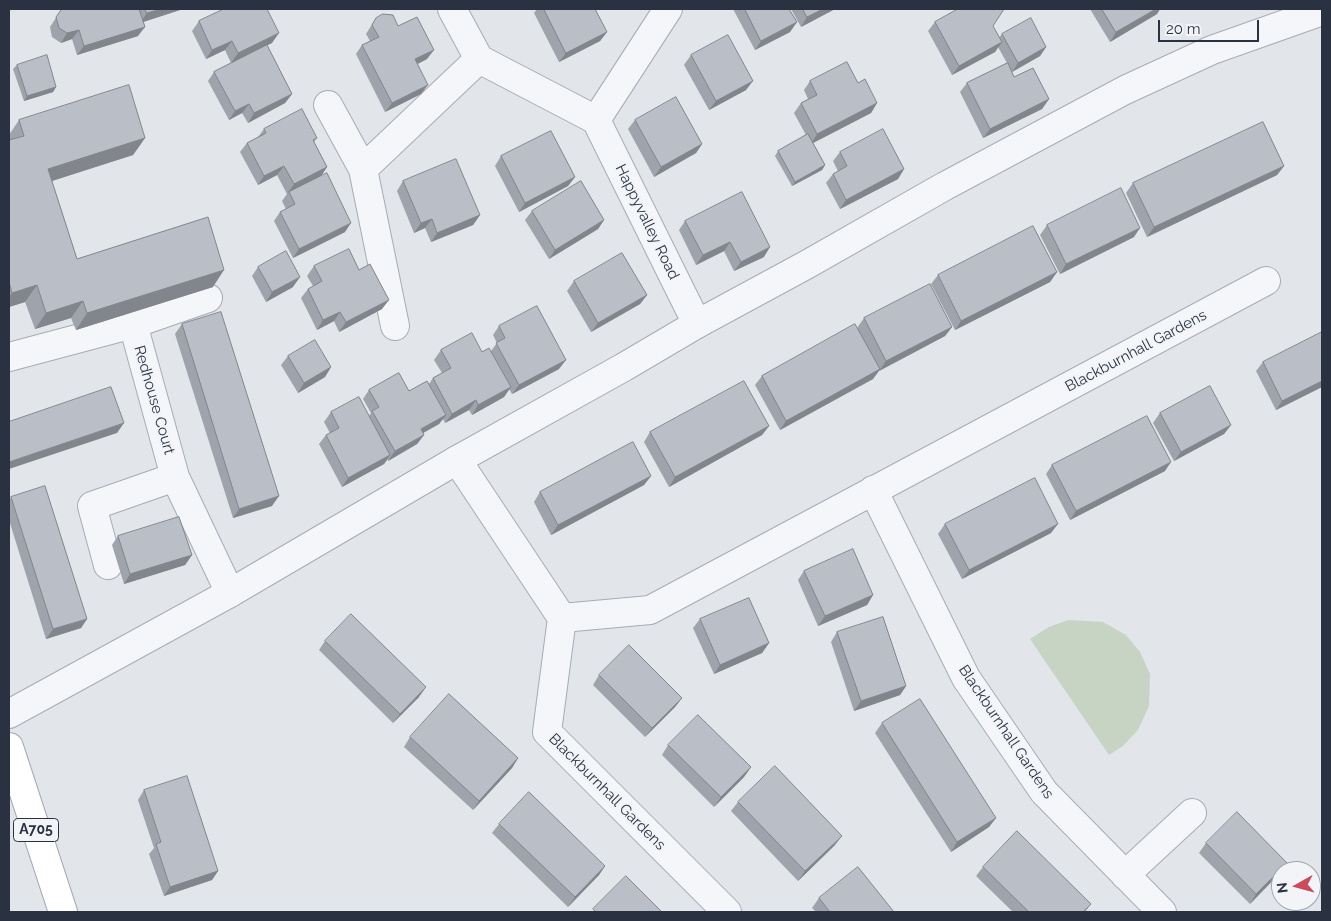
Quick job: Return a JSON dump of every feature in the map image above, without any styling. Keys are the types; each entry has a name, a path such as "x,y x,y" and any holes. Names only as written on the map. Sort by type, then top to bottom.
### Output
{"main road":[{"name":"A705","path":"9,747 63,912"}],"street":[{"path":"452,9 479,59 596,120 668,9"},
{"path":"9,714 230,593 457,460 945,186 1125,90 1212,50 1322,11"},
{"path":"363,170 479,59"},
{"path":"328,105 363,170 395,326"},
{"name":"Happyvalley Road","path":"596,120 697,324"},
{"name":"Blackburnhall Gardens","path":"727,912 547,732 562,618 650,610 1266,281"},
{"name":"Redhouse Court","path":"9,357 133,324 208,298"},
{"name":"Redhouse Court","path":"133,324 175,477 230,593"},
{"path":"457,460 562,618"},
{"path":"108,565 92,506 175,477"},
{"name":"Blackburnhall Gardens","path":"873,490 966,678 1044,792 1162,912"},
{"path":"1124,875 1192,813"}],"green space":[{"path":"1068,620 1103,622 1126,635 1140,652 1150,674 1149,706 1138,730 1123,746 1109,755 1030,639 1049,627"}],"building":[{"path":"64,9 139,9 145,27 84,46 79,30 67,33 59,28 56,17"},
{"path":"145,9 161,9 147,13"},
{"path":"224,9 267,9 279,33 238,53 232,41 212,50 199,21"},
{"path":"544,9 595,9 607,32 566,53"},
{"path":"745,9 789,9 797,22 761,41"},
{"path":"803,9 823,9 807,17"},
{"path":"958,9 1004,9 993,26 1002,42 959,66 935,22"},
{"path":"1102,9 1156,9 1116,32"},
{"path":"383,14 393,15 398,26 417,17 434,50 415,59 428,85 392,103 362,45 379,37 372,25 376,18"},
{"path":"1031,18 1046,47 1018,63 1002,34"},
{"path":"728,35 753,81 716,101 691,55"},
{"path":"267,45 292,94 254,113 249,104 235,111 214,72"},
{"path":"47,55 56,87 27,96 17,65"},
{"path":"847,62 858,83 865,79 877,103 817,134 801,103 817,95 810,81"},
{"path":"1008,63 1014,77 1033,68 1049,99 990,129 967,83"},
{"path":"129,85 145,138 48,169 77,259 208,217 224,270 87,313 83,301 46,313 37,285 12,293 9,282 9,140 24,136 19,120"},
{"path":"676,97 702,144 661,167 635,120"},
{"path":"302,109 317,138 313,140 327,167 294,184 284,166 264,176 247,143 266,133 264,129"},
{"path":"1263,122 1284,166 1154,227 1133,183"},
{"path":"883,129 904,169 846,200 833,174 847,166 840,152"},
{"path":"551,131 575,177 525,203 501,156"},
{"path":"808,134 825,165 795,182 778,151"},
{"path":"456,159 480,215 437,233 432,219 421,223 403,181"},
{"path":"327,173 351,223 299,249 280,212 295,204 289,192"},
{"path":"581,181 604,220 555,250 532,211"},
{"path":"1121,188 1140,228 1066,264 1047,225"},
{"path":"742,192 770,247 741,262 730,242 703,255 685,221"},
{"path":"1033,226 1057,272 961,321 938,275"},
{"path":"349,249 359,270 370,264 389,300 346,322 340,312 323,320 308,289 322,281 314,266"},
{"path":"286,251 300,277 272,292 258,267"},
{"path":"622,253 647,295 598,323 574,281"},
{"path":"930,284 952,327 886,361 864,318"},
{"path":"537,306 566,360 519,385 496,343 505,338 499,326"},
{"path":"221,312 279,496 239,509 182,324"},
{"path":"855,324 880,369 786,421 762,376"},
{"path":"1322,332 1322,381 1282,401 1263,362"},
{"path":"472,333 482,352 489,348 511,387 478,405 476,400 452,414 433,378 451,368 441,350"},
{"path":"315,340 331,367 304,383 288,356"},
{"path":"399,373 409,391 427,381 446,415 421,429 424,435 395,451 372,411 379,407 369,390"},
{"path":"744,381 769,426 675,477 650,432"},
{"path":"1210,386 1231,425 1181,452 1160,413"},
{"path":"111,387 124,423 9,462 9,422"},
{"path":"359,397 390,455 348,478 326,435 339,428 331,412"},
{"path":"1147,416 1171,462 1076,511 1052,465"},
{"path":"633,442 651,476 558,525 540,492"},
{"path":"1035,478 1058,524 969,570 945,524"},
{"path":"45,486 87,619 53,629 11,497"},
{"path":"179,517 192,555 130,574 118,536"},
{"path":"853,549 873,595 825,616 804,571"},
{"path":"749,598 769,643 720,665 700,619"},
{"path":"351,614 426,687 400,714 325,641"},
{"path":"883,617 906,686 861,701 837,632"},
{"path":"629,645 682,698 652,728 599,675"},
{"path":"449,694 518,758 479,801 410,737"},
{"path":"920,699 996,818 957,842 882,723"},
{"path":"698,715 751,767 721,797 668,745"},
{"path":"775,766 842,836 805,871 738,802"},
{"path":"187,776 218,871 170,887 156,844 161,842 144,790"},
{"path":"529,792 605,866 575,897 499,824"},
{"path":"1237,812 1285,861 1271,861 1271,879 1256,894 1206,843"},
{"path":"1017,831 1091,904 1083,912 1029,912 983,867"},
{"path":"858,867 894,912 830,912 819,898"},
{"path":"626,876 662,912 596,912 593,909"}]}
